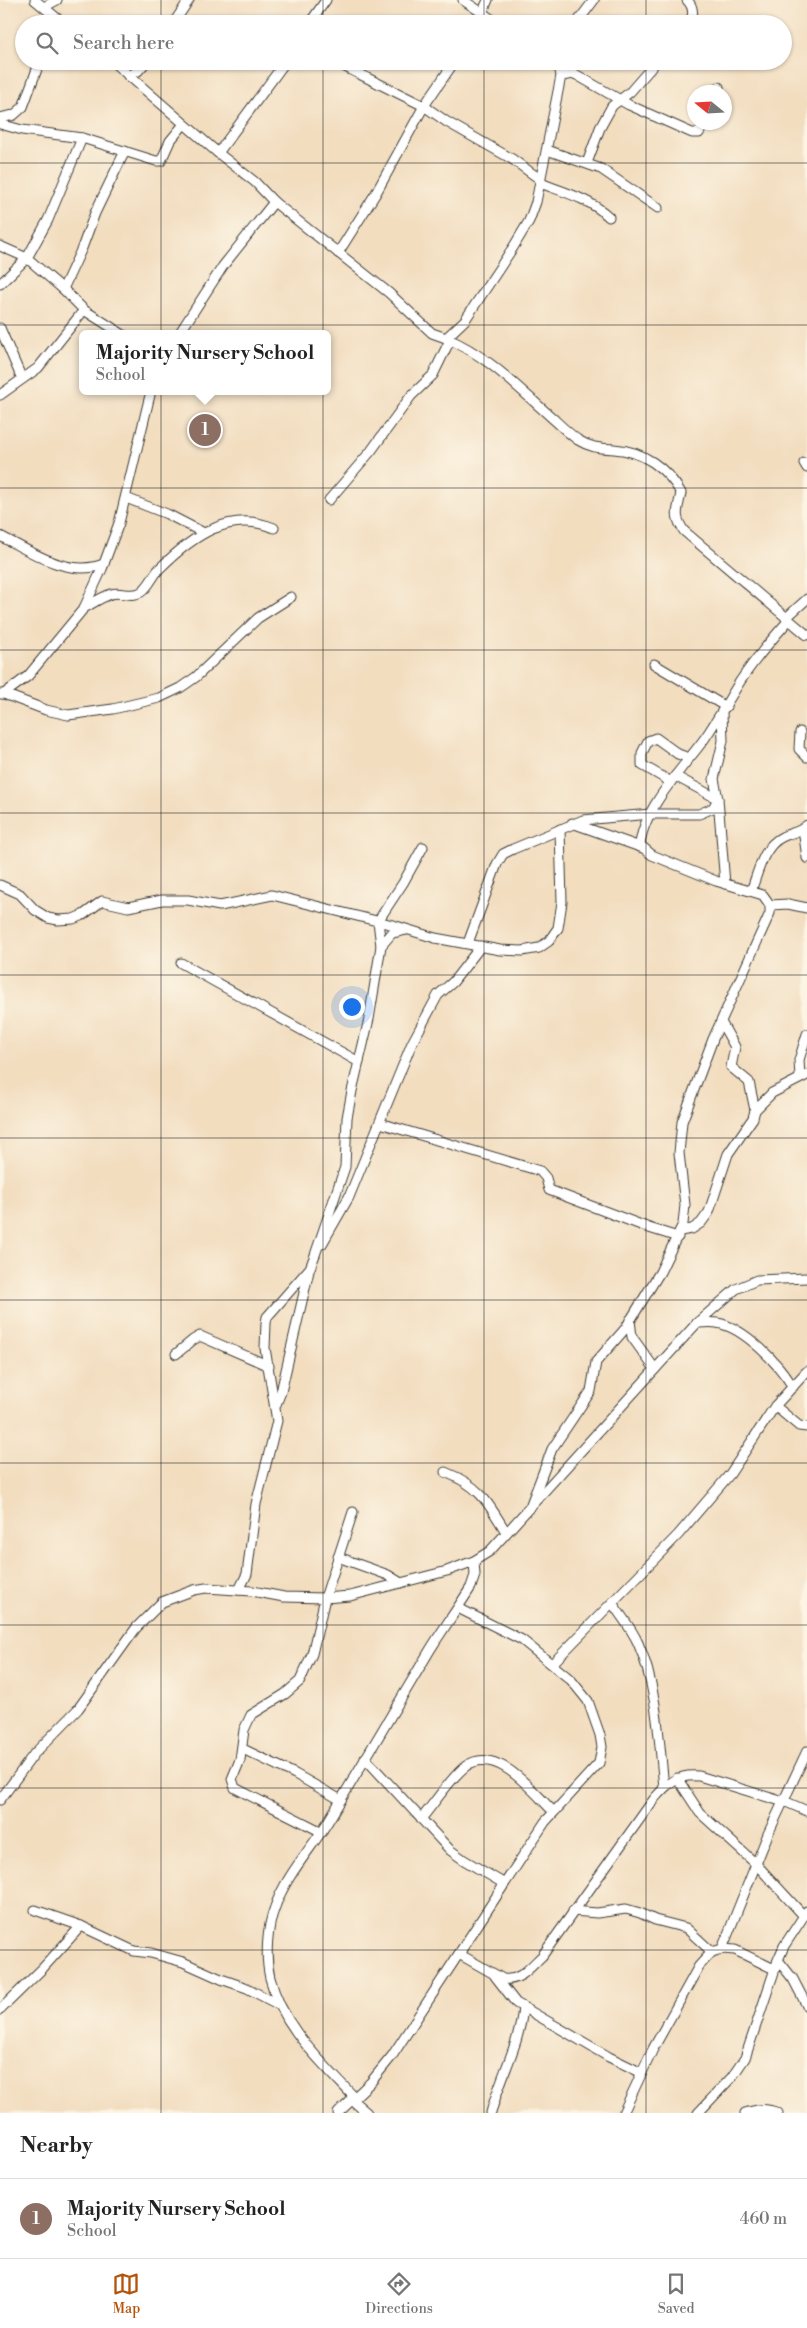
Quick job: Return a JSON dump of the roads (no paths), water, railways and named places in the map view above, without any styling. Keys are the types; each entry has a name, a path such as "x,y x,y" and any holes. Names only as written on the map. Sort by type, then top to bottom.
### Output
{"street":[{"path":"35,0 51,15"},
{"path":"44,8 57,0"},
{"path":"179,15 189,0"},
{"path":"316,15 326,0"},
{"path":"463,0 485,15"},
{"path":"482,13 488,0"},
{"path":"583,15 594,0"},
{"path":"687,0 693,10 693,15"},
{"path":"0,118 14,114 23,108 37,70"},
{"path":"122,70 218,153 255,182 274,202 389,293 432,333 466,346 489,362 576,438 593,448 634,452 658,464 681,493 676,514 678,522 684,531 807,635"},
{"path":"128,76 139,70"},
{"path":"218,153 279,70"},
{"path":"351,70 424,106 447,122 512,159 540,181 584,200 609,217"},
{"path":"338,253 376,194 424,106 448,70"},
{"path":"329,500 371,451 412,396 433,375 448,339 465,320 529,221 547,150 561,76 560,70"},
{"path":"586,163 607,114 638,85 650,70"},
{"path":"561,76 575,74 636,109 692,133 699,133 701,130"},
{"path":"0,124 22,130 82,138 161,161 170,140 184,124"},
{"path":"0,284 27,258 48,220 82,138"},
{"path":"547,150 601,169 658,208"},
{"path":"63,289 82,248 95,213 125,152"},
{"path":"182,330 223,266 274,202"},
{"path":"0,246 27,258 84,310 116,330"},
{"path":"0,395 38,368 84,310"},
{"path":"0,328 22,379"},
{"path":"2,694 28,676 84,608 104,564 126,498 139,435 150,395"},
{"path":"126,498 167,514 204,533"},
{"path":"84,608 112,594 133,595 140,592 160,568 204,533 223,524 251,520 274,528"},
{"path":"0,536 65,567 90,569 104,564"},
{"path":"2,694 46,710 68,714 113,709 159,698 180,688 196,677 258,618 291,597"},
{"path":"643,848 640,845 644,830 651,814 673,779 724,710 753,665 788,619 807,599"},
{"path":"654,664 724,710"},
{"path":"724,710 723,741 714,779 718,799 725,884"},
{"path":"800,732 798,749 807,757"},
{"path":"689,758 678,754 656,738 648,741 642,753 642,766 718,799"},
{"path":"468,943 503,854 572,823 598,818 651,814 705,813 713,808 718,799"},
{"path":"532,1504 552,1449 591,1391 596,1362 614,1344 630,1320 660,1272 679,1234 685,1205 679,1153 680,1129 751,950 768,918 770,905 763,895 725,884 652,855 643,848 572,823"},
{"path":"751,891 770,845 805,827 807,858"},
{"path":"0,885 20,894 35,910 48,918 58,920 73,919 83,915 102,901 128,907 162,900 188,900 220,906 272,895 378,921 434,938 500,950 522,951 539,948 549,941 558,928 562,902 560,829"},
{"path":"620,840 631,840 644,830"},
{"path":"275,1407 281,1392 310,1268 345,1167 347,1118 369,1019 381,946 378,921 403,884 423,847"},
{"path":"770,905 788,904 807,908"},
{"path":"381,946 392,933 406,930"},
{"path":"315,1255 349,1197 412,1043 438,995 453,982 481,946"},
{"path":"181,963 359,1062"},
{"path":"380,1123 540,1171 546,1178 549,1190 649,1228 679,1234 696,1226 709,1212 728,1154 753,1118 755,1110 749,1082 732,1067 735,1047 721,1022"},
{"path":"755,1110 772,1094 803,1077 799,1060 807,1034"},
{"path":"240,1590 247,1574 256,1504 263,1470 276,1431 275,1407 264,1334 267,1317 310,1268"},
{"path":"0,1800 34,1754 78,1709 111,1660 151,1612 162,1602 194,1590 240,1590 284,1597 325,1598 350,1596 447,1571 474,1561 490,1551 697,1322 736,1289 757,1280 807,1278"},
{"path":"630,1320 632,1337 655,1369"},
{"path":"697,1322 717,1323 739,1331 784,1372 793,1386"},
{"path":"176,1354 200,1336 269,1366"},
{"path":"553,1663 613,1604 678,1535 730,1474 775,1406 807,1372"},
{"path":"775,1406 798,1426 807,1427"},
{"path":"445,1472 474,1487 483,1496 506,1532"},
{"path":"322,1832 235,1788 232,1779 243,1749 244,1730 251,1716 257,1710 285,1694 300,1681 312,1654 325,1598 353,1512"},
{"path":"338,1557 388,1575 402,1583"},
{"path":"367,2113 308,2048 286,2020 278,2005 269,1976 268,1949 270,1923 275,1906 285,1886 322,1832 430,1649 471,1587 475,1575 474,1561"},
{"path":"247,1574 252,1591"},
{"path":"613,1604 638,1641 646,1664 652,1689 664,1787"},
{"path":"338,2113 371,2082 392,2056 413,2021 437,1988 545,1822 599,1763 602,1747 600,1735 588,1701 553,1663 522,1640 458,1608"},
{"path":"243,1749 295,1774 341,1800"},
{"path":"722,1949 756,1864 807,1752"},
{"path":"365,1758 421,1819 464,1860 503,1884"},
{"path":"421,1819 465,1767 477,1760 492,1760 510,1770 554,1812"},
{"path":"459,1954 495,1976 510,1980 521,1975 542,1956 664,1787 677,1778 687,1775 700,1776 784,1801 807,1811"},
{"path":"677,1778 700,1813 756,1864 805,1918 784,1946 774,1969 745,2058 732,2077 698,2113"},
{"path":"573,1911 597,1913 626,1909 640,1913 655,1920 686,1928 712,1952"},
{"path":"35,1910 81,1926 134,1951 151,1953 183,1962 220,1979 247,1988 278,2005"},
{"path":"0,2010 42,1970 81,1926"},
{"path":"623,2113 699,1966 712,1952 722,1949 735,1950 774,1969"},
{"path":"778,1960 793,1979 807,2006"},
{"path":"495,1976 511,1997 523,2007 609,2057 642,2073"},
{"path":"491,2113 496,2092 518,2040 523,2007"},
{"path":"745,2113 757,2109 778,2113"}],"place":[{"name":"Majority Nursery School","path":"205,430"}]}
